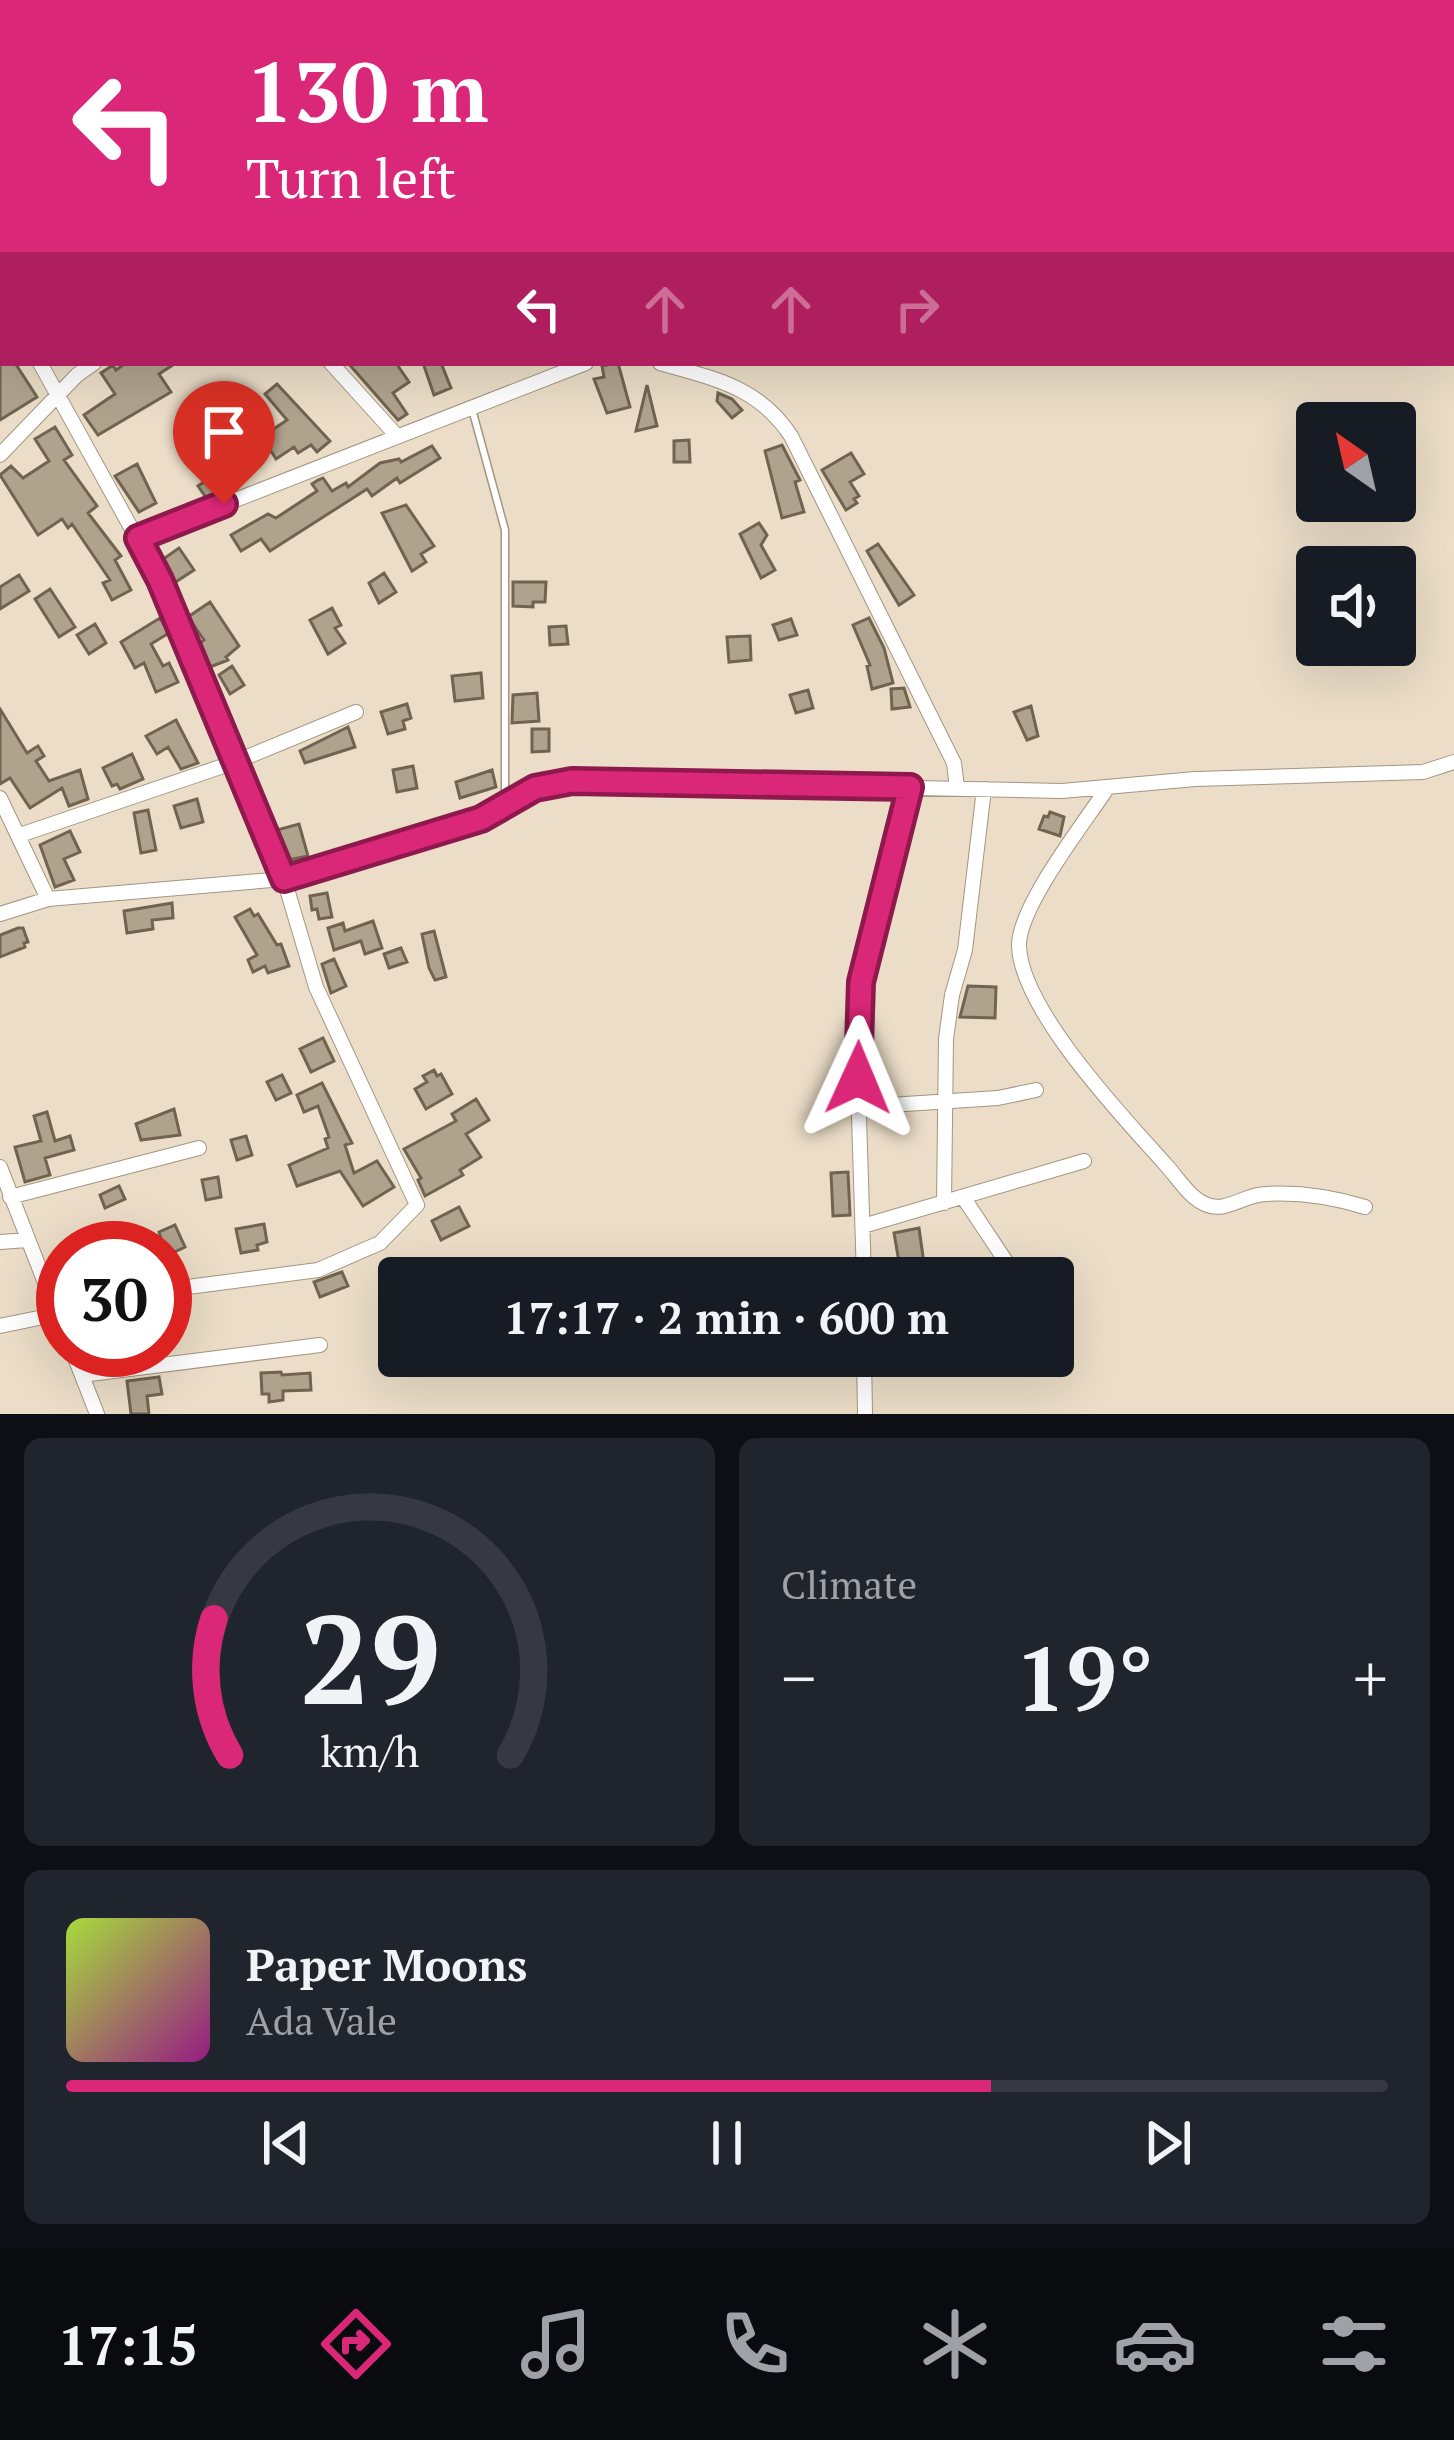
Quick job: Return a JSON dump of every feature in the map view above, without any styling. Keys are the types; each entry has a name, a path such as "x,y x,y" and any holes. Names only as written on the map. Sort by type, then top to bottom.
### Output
{"street":[{"path":"42,366 160,580 284,879 316,987 417,1205 380,1243 318,1270 192,1287"},
{"path":"0,455 91,366"},
{"path":"334,366 397,435"},
{"path":"138,538 578,366"},
{"path":"670,366 739,387 774,411 802,457 954,763 957,788"},
{"path":"20,835 235,761 356,712"},
{"path":"0,914 48,899 284,879 481,819 535,788 572,781 1062,791 1195,778 1423,772 1454,762"},
{"path":"863,1257 861,982 910,787"},
{"path":"1108,787 1030,906 1019,946 1031,985 1057,1034 1201,1203 1220,1209 1260,1193 1330,1196 1365,1207"},
{"path":"944,1203 949,1017 965,950 984,788"},
{"path":"0,798 48,899"},
{"path":"859,1107 998,1098 1036,1090"},
{"path":"10,1197 199,1148"},
{"path":"863,1226 1084,1161"},
{"path":"0,1167 36,1259"},
{"path":"963,1197 1002,1257"},
{"path":"0,1242 28,1240"},
{"path":"0,1326 36,1322"},
{"path":"192,1361 320,1345"},
{"path":"83,1377 97,1414"},
{"path":"864,1377 865,1414"}],"lane":[{"path":"471,406 505,530 506,805"}],"building":[{"path":"0,366 17,366 37,397 0,420"},
{"path":"112,366 116,370 171,366 159,374 171,392 98,435 84,415 115,394 101,373"},
{"path":"351,366 398,366 409,382 393,393 407,414 398,420"},
{"path":"424,366 442,366 451,388 434,395"},
{"path":"602,366 619,366 630,407 607,413 594,379 604,377"},
{"path":"277,384 330,441 317,452 311,445 298,453 294,447 276,459 262,437 287,420 265,394"},
{"path":"647,385 657,426 636,431"},
{"path":"718,393 742,410 732,418 717,401"},
{"path":"55,427 72,455 64,460 97,506 88,513 121,556 115,560 131,590 112,600 103,583 110,580 72,524 68,528 62,519 38,535 0,475 11,466 23,478 49,461 35,439"},
{"path":"689,440 690,462 674,462 674,441"},
{"path":"782,445 800,480 795,482 804,512 782,518 765,451"},
{"path":"432,446 440,458 372,496 367,489 270,551 261,539 241,551 231,535 268,514 276,518 317,491 312,484 318,480 323,478 332,491 346,483 348,487 380,463 401,462"},
{"path":"224,449 244,478 207,499 198,486 219,472 212,457"},
{"path":"851,453 864,474 850,482 859,496 846,510 822,470"},
{"path":"137,464 156,503 139,512 115,476"},
{"path":"406,505 434,546 421,554 426,562 412,571 382,513"},
{"path":"759,523 767,535 761,545 775,570 761,578 740,534"},
{"path":"878,544 914,595 899,605 867,551"},
{"path":"179,548 194,570 174,583 162,560"},
{"path":"384,573 396,592 379,603 369,583"},
{"path":"19,575 29,591 0,609 0,587"},
{"path":"513,582 546,582 545,602 513,606"},
{"path":"50,589 75,627 59,637 35,599"},
{"path":"210,602 239,646 228,660 210,667 199,644 204,640 188,617"},
{"path":"332,608 341,625 335,628 345,643 328,654 310,620"},
{"path":"160,618 169,633 151,644 163,666 169,663 178,682 156,692 144,663 135,668 121,642"},
{"path":"869,618 884,648 893,683 872,689 870,665 853,625"},
{"path":"791,619 797,635 779,640 773,625"},
{"path":"95,624 106,643 89,654 77,635"},
{"path":"566,626 568,644 550,645 549,627"},
{"path":"750,636 751,660 729,662 727,637"},
{"path":"232,666 244,685 230,694 219,675"},
{"path":"481,673 483,698 455,701 452,676"},
{"path":"904,688 910,707 892,709 891,689"},
{"path":"808,690 813,708 796,713 790,695"},
{"path":"537,693 539,721 512,723 513,695"},
{"path":"407,704 411,718 403,721 405,729 388,734 381,712"},
{"path":"1031,706 1038,736 1027,740 1014,712"},
{"path":"0,709 27,753 38,746 44,756 36,761 49,781 80,770 88,799 69,806 62,788 30,808 10,778 0,784"},
{"path":"176,720 198,763 181,769 168,747 157,754 146,736"},
{"path":"348,727 355,747 305,763 300,751"},
{"path":"532,729 549,729 549,751 532,752"},
{"path":"132,754 143,779 120,789 117,784 112,786 103,768"},
{"path":"413,766 417,788 397,792 393,770"},
{"path":"492,770 496,787 460,798 456,782"},
{"path":"197,799 203,822 181,828 174,806"},
{"path":"148,810 156,850 141,853 134,813"},
{"path":"1050,812 1064,817 1060,836 1039,829"},
{"path":"299,824 308,856 288,860 277,830"},
{"path":"70,831 80,852 64,859 74,880 55,887 40,845"},
{"path":"327,893 332,917 319,919 310,896"},
{"path":"172,903 173,918 152,920 153,929 127,933 124,911"},
{"path":"250,909 277,945 281,944 289,966 268,973 265,966 253,972 248,960 257,955 235,917"},
{"path":"373,921 382,948 365,954 361,941 334,950 328,928 343,923 345,931"},
{"path":"23,928 25,947 0,957 0,935"},
{"path":"434,931 446,977 435,980 422,934"},
{"path":"401,948 407,962 389,968 384,954"},
{"path":"334,959 346,986 331,993 322,964"},
{"path":"968,986 996,987 995,1018 960,1017"},
{"path":"323,1038 334,1061 311,1072 300,1049"},
{"path":"434,1070 452,1094 426,1109 415,1089"},
{"path":"282,1075 291,1093 276,1100 267,1082"},
{"path":"322,1083 352,1143 345,1145 354,1173 377,1161 394,1187 363,1206 340,1171 297,1186 289,1165 328,1148 318,1106 304,1112 297,1095"},
{"path":"476,1099 489,1120 466,1134 481,1157 460,1170 463,1175 425,1196 421,1178 404,1149 456,1121 452,1114"},
{"path":"174,1109 180,1135 141,1140 136,1124"},
{"path":"47,1112 55,1141 70,1136 74,1150 45,1158 50,1175 25,1182 15,1147 41,1141 34,1116"},
{"path":"246,1136 252,1155 237,1160 231,1140"},
{"path":"848,1172 850,1215 833,1216 831,1173"},
{"path":"218,1177 221,1197 206,1200 202,1180"},
{"path":"119,1186 125,1199 105,1208 100,1195"},
{"path":"459,1207 469,1226 441,1240 432,1221"},
{"path":"264,1224 267,1242 257,1245 258,1250 241,1253 236,1229"},
{"path":"919,1228 923,1257 898,1257 894,1233"},
{"path":"342,1272 348,1286 320,1297 314,1282"},
{"path":"261,1373 310,1373 311,1390 283,1391 283,1400 269,1402 269,1394 262,1394"},
{"path":"159,1377 162,1394 147,1396 149,1414 131,1414 127,1381"}],"route":[{"path":"224,504 138,538 160,580 284,879 481,819 535,788 572,781 910,787 861,982 858,1078"}]}
